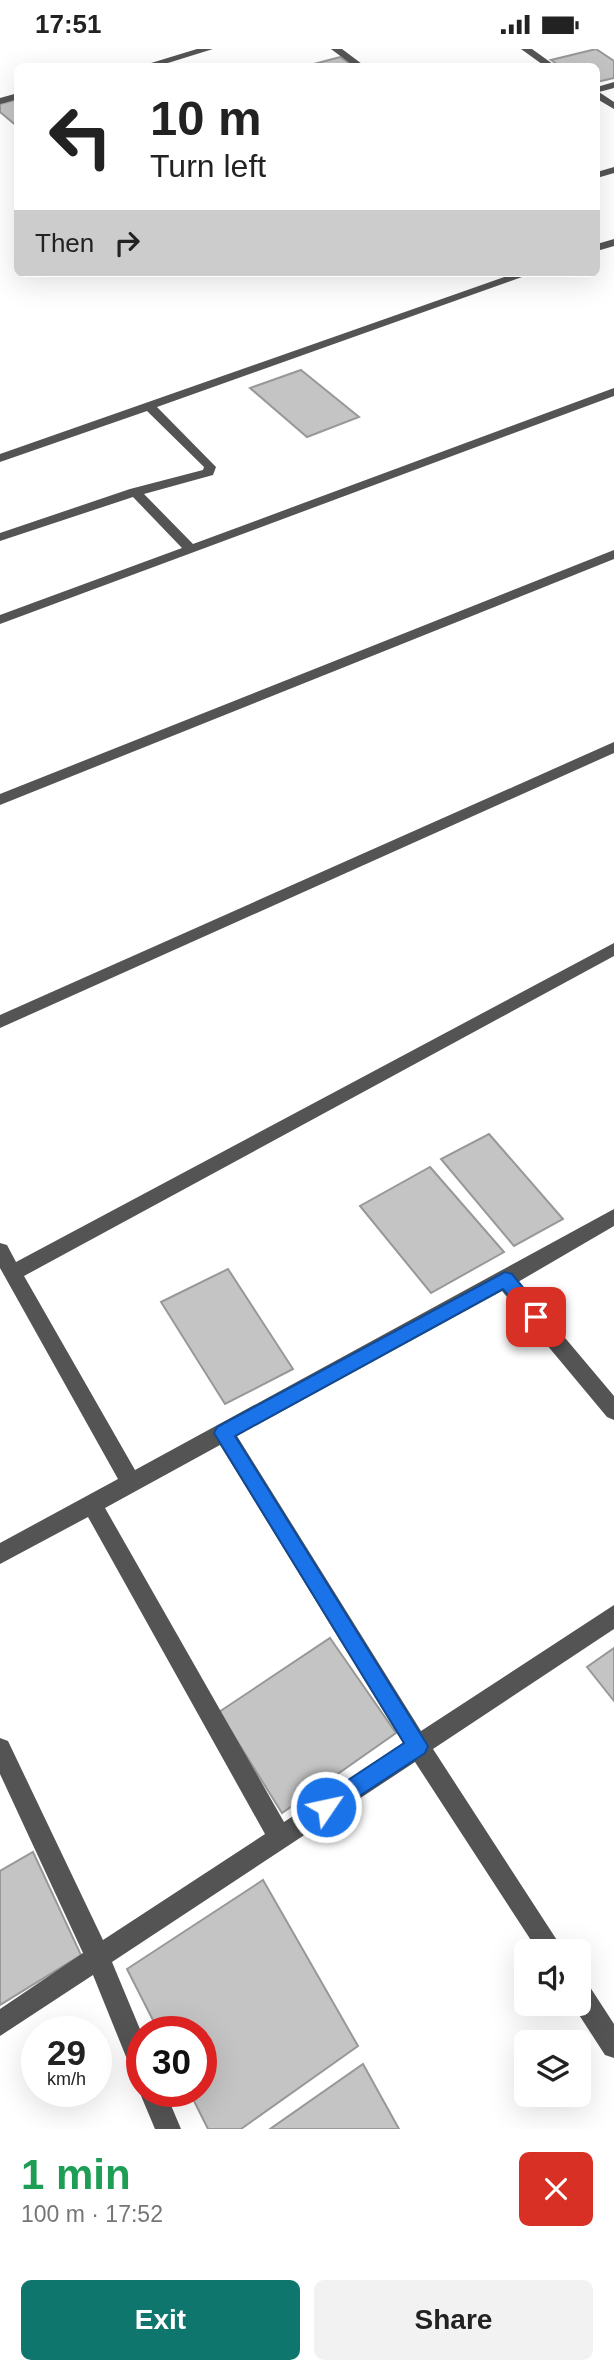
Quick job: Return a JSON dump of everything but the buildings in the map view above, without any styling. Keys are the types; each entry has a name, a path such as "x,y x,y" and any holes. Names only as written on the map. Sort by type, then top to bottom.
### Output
{"street":[{"path":"157,63 208,49"},
{"path":"336,49 356,63"},
{"path":"526,49 547,63"},
{"path":"0,458 516,277"},
{"path":"0,620 614,392"},
{"path":"0,537 135,492 209,472 211,467 150,407"},
{"path":"135,492 191,549"},
{"path":"0,800 614,554"},
{"path":"0,1022 614,747"},
{"path":"12,1273 614,949"},
{"path":"0,1554 505,1280 614,1217"},
{"path":"0,1251 131,1483"},
{"path":"505,1280 614,1411"},
{"path":"223,1433 418,1746 544,1939"},
{"path":"91,1503 280,1838"},
{"path":"0,2024 614,1616"},
{"path":"0,1749 98,1957 126,2026"},
{"path":"591,2011 614,2046"},
{"path":"158,2107 167,2129"}],"route":[{"path":"326,1807 418,1746 223,1433 505,1280 536,1317"}]}
